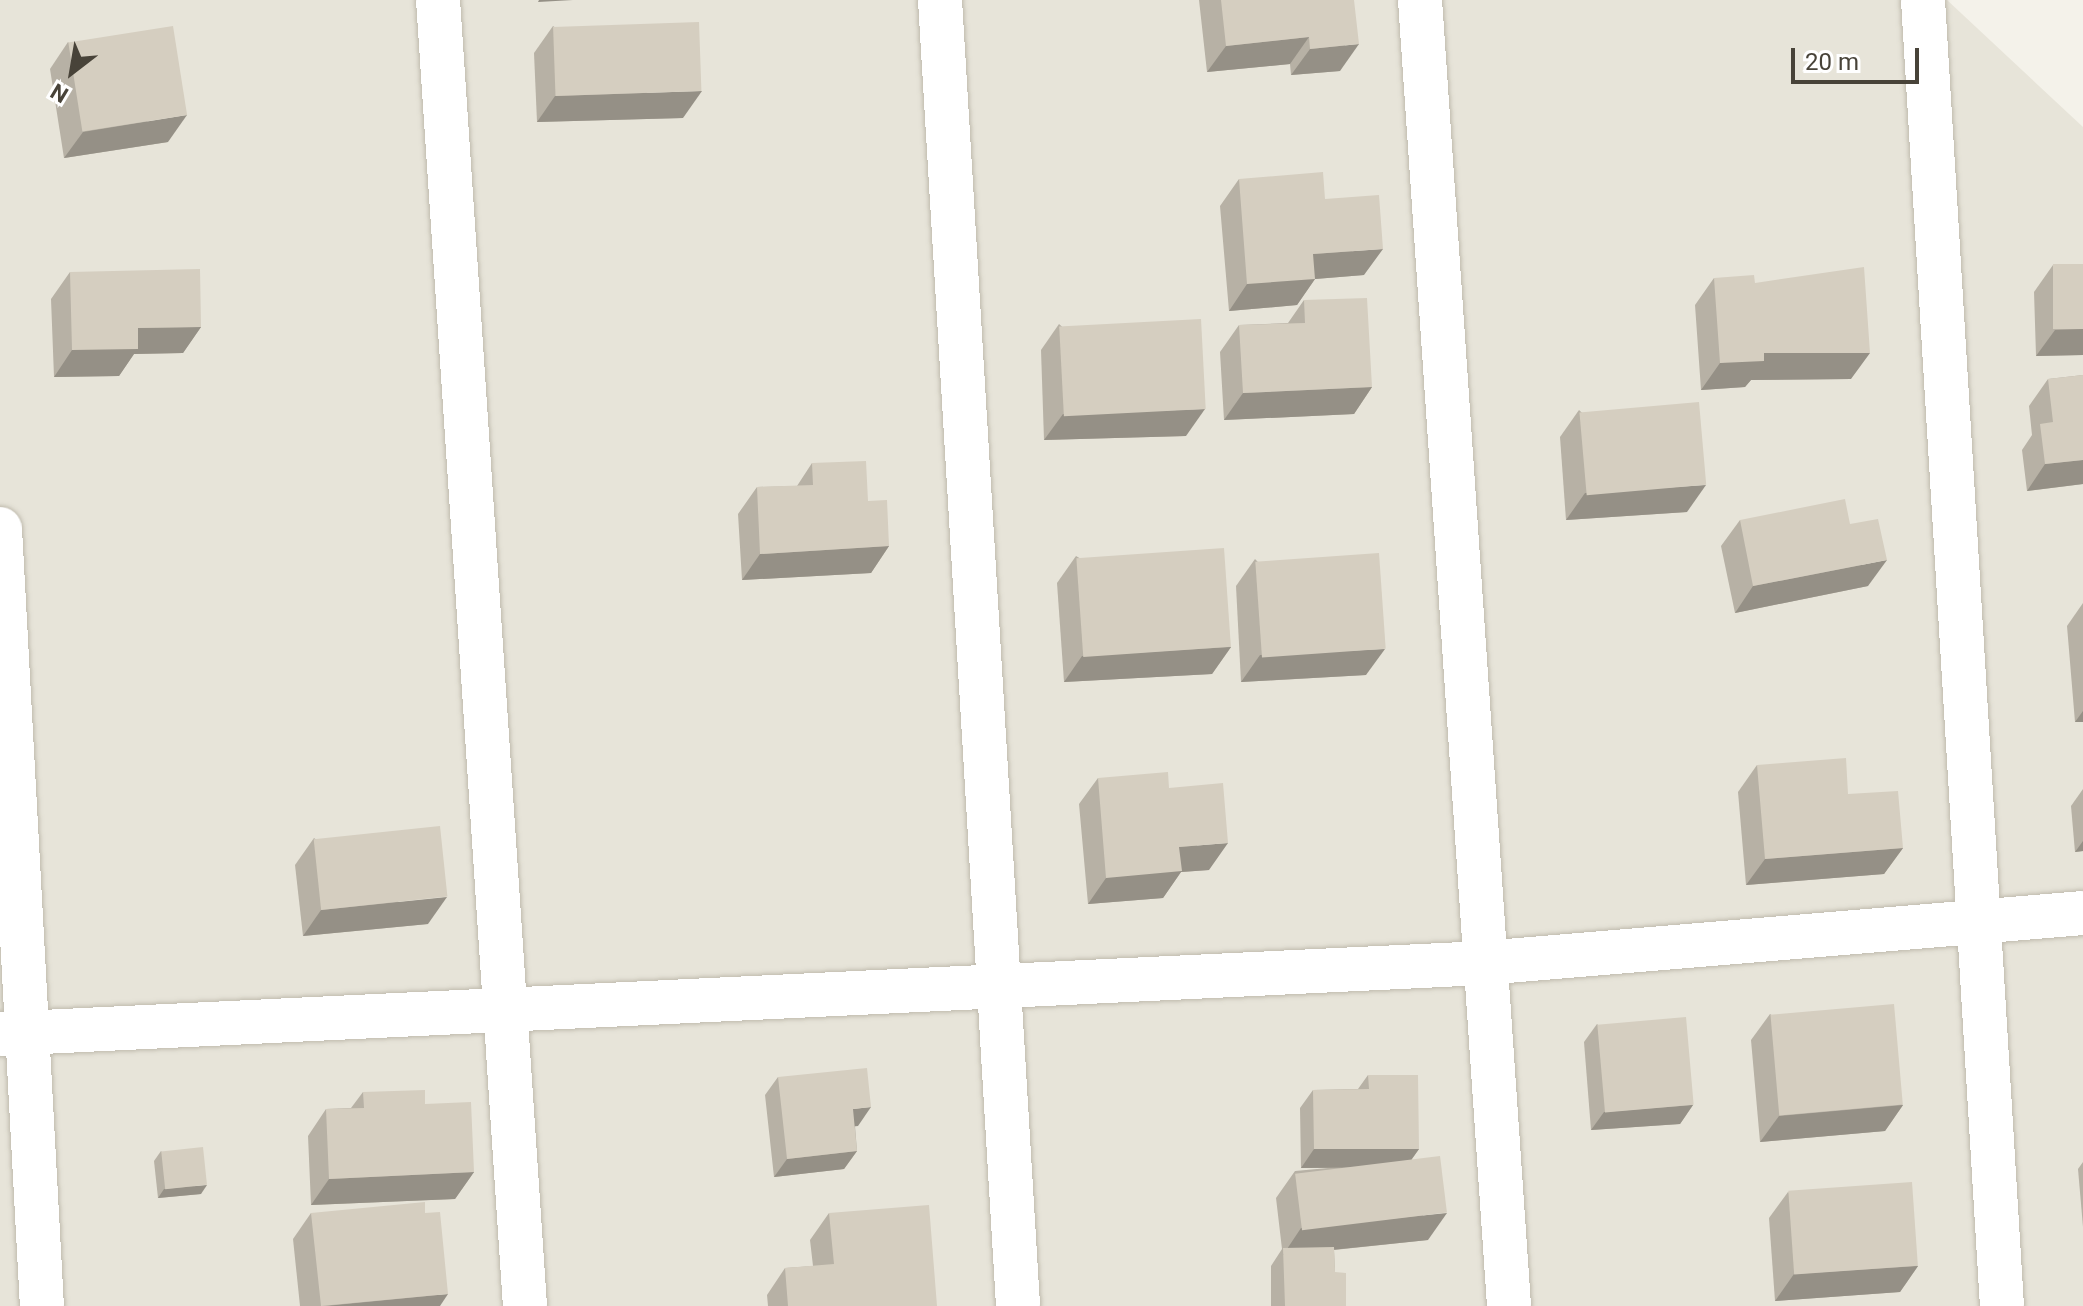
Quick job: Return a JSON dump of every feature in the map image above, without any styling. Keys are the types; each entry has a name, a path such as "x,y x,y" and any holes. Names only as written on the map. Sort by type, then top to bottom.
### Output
{"street":[{"path":"438,0 500,1011 525,1306"},
{"path":"940,0 1018,1306"},
{"path":"1420,0 1456,461 1483,963 1509,1306"},
{"path":"1923,0 2002,1306"},
{"path":"0,529 16,1033 42,1306"},
{"path":"16,1033 1001,991 1483,963 2083,913"}],"shaded area":[{"path":"0,0 1947,0 2083,127 2083,1306 0,1306"}],"building":[{"path":"1221,0 1354,0 1359,44 1310,49 1309,37 1226,46"},
{"path":"699,22 701,91 555,96 553,27"},
{"path":"173,26 187,115 82,131 68,43"},
{"path":"1323,172 1325,199 1379,195 1383,249 1313,254 1315,279 1247,284 1239,179"},
{"path":"2053,264 2083,264 2083,329 2053,329"},
{"path":"1864,267 1870,353 1764,353 1764,361 1720,363 1714,278 1754,275 1755,283"},
{"path":"200,269 201,327 138,328 138,349 72,350 70,272"},
{"path":"1367,298 1372,387 1243,393 1239,325 1305,323 1304,300"},
{"path":"1201,319 1206,409 1064,416 1059,326"},
{"path":"2083,375 2083,460 2045,464 2040,424 2053,422 2048,379"},
{"path":"1699,402 1706,485 1587,495 1579,412"},
{"path":"866,461 868,501 887,500 889,546 760,554 757,487 813,485 812,463"},
{"path":"1845,499 1850,524 1878,519 1887,560 1753,586 1740,520"},
{"path":"1224,548 1231,647 1083,657 1076,558"},
{"path":"1379,553 1386,649 1262,657 1255,562"},
{"path":"1846,758 1848,794 1898,791 1903,848 1765,859 1757,765"},
{"path":"1168,772 1169,788 1223,783 1228,843 1179,847 1182,871 1106,878 1098,778"},
{"path":"440,826 447,897 321,910 314,839"},
{"path":"1894,1004 1903,1105 1779,1115 1770,1015"},
{"path":"1686,1017 1694,1105 1605,1112 1597,1025"},
{"path":"867,1068 871,1107 853,1109 857,1151 787,1159 778,1077"},
{"path":"1368,1075 1418,1075 1419,1149 1314,1149 1313,1090 1369,1089"},
{"path":"425,1090 425,1104 471,1102 474,1172 329,1179 326,1109 364,1108 363,1092"},
{"path":"203,1147 207,1185 165,1189 161,1151"},
{"path":"1440,1156 1447,1213 1302,1230 1295,1174"},
{"path":"1912,1182 1918,1266 1794,1274 1788,1191"},
{"path":"425,1202 425,1213 440,1212 448,1294 321,1306 311,1213"},
{"path":"929,1205 937,1306 788,1306 785,1268 834,1264 829,1213"},
{"path":"1334,1247 1335,1272 1346,1273 1346,1306 1285,1306 1283,1248"}]}
